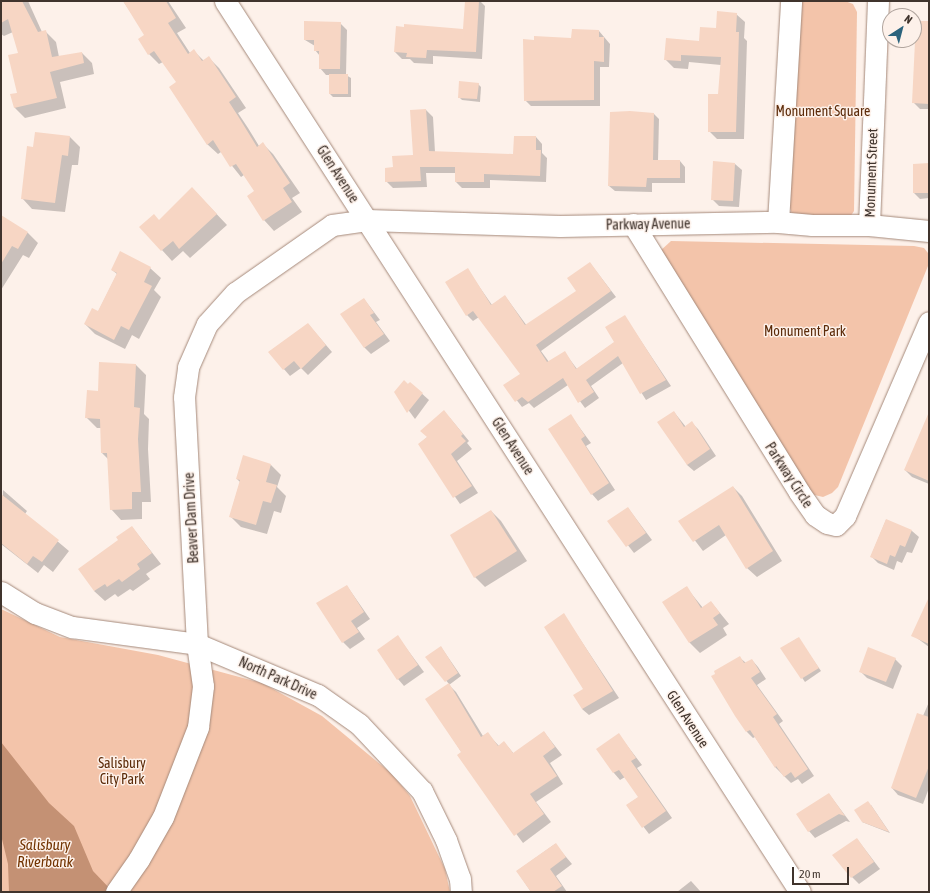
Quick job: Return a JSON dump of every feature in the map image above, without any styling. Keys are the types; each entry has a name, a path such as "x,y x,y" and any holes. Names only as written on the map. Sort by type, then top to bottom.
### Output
{"street":[{"name":"Glen Avenue","path":"225,1 800,892"},
{"path":"778,222 791,1"},
{"name":"Monument Street","path":"869,225 878,1"},
{"name":"Parkway Avenue","path":"367,220 560,226 778,222 812,225 869,225 929,231"},
{"name":"Beaver Dam Drive","path":"116,892 139,860 163,817 198,727 203,686 197,644 184,396 188,367 207,324 235,293 332,225 367,220"},
{"name":"Parkway Circle","path":"633,224 799,492 815,515 827,523 836,525 845,516 882,436 929,322"},
{"name":"North Park Drive","path":"1,592 35,613 72,627 197,644 318,694 359,724 422,790 446,840 460,879 460,892"}],"green space":[{"name":"Monument Square","path":"800,1 845,1 853,4 857,12 854,211 850,217 792,214 790,208 793,13"},
{"name":"Monument Park","path":"671,241 914,246 924,248 928,253 928,266 838,487 832,493 823,497 806,493 659,252"},
{"name":"Salisbury City Park","path":"1,609 60,637 158,655 262,683 322,716 392,774 410,796 445,869 450,892 1,892"}],"water":[{"name":"Salisbury Riverbank","path":"1,742 49,803 74,826 93,871 113,892 9,892 8,864 1,835"}],"building":[{"path":"1,1 22,1 38,32 46,30 52,57 82,52 84,63 50,72 57,98 14,108 10,94 17,93 8,55 18,53 8,19 1,23"},
{"path":"123,1 166,1 176,18 168,23 188,54 194,49 202,61 209,56 236,97 229,102 257,147 263,142 290,183 283,188 292,202 263,221 247,196 254,191 236,164 230,167 213,140 207,145 169,87 176,82 154,51 148,55 138,39 144,35"},
{"path":"465,1 479,1 476,52 427,50 426,58 406,57 407,53 394,52 396,26 404,27 404,24 463,29"},
{"path":"717,11 737,13 736,32 739,32 736,132 708,132 708,94 718,94 721,57 681,55 681,61 664,60 666,38 699,41 700,27 716,28"},
{"path":"304,21 341,22 340,69 319,69 319,51 314,51 314,40 304,40"},
{"path":"922,21 929,21 929,104 912,103 915,48 922,48"},
{"path":"572,29 599,30 599,37 604,37 604,62 594,61 594,100 524,101 523,39 534,40 534,36 571,38"},
{"path":"329,74 348,74 348,94 329,94"},
{"path":"459,81 479,83 477,99 458,98"},
{"path":"426,109 429,151 513,154 514,136 536,136 536,150 541,150 540,176 484,174 484,182 455,182 455,167 420,167 421,181 385,182 385,168 393,167 392,156 413,155 410,110"},
{"path":"630,111 654,113 653,160 680,160 680,178 647,178 646,187 608,186 610,112"},
{"path":"35,132 70,136 68,156 62,155 55,203 21,199 27,146 33,147"},
{"path":"713,161 735,163 733,201 711,200"},
{"path":"929,163 929,193 913,193 913,164"},
{"path":"192,187 217,214 179,249 173,241 161,251 139,227 154,214 159,220"},
{"path":"1,215 28,232 18,249 12,246 1,264"},
{"path":"120,251 151,267 144,282 152,286 129,330 121,326 114,340 84,324 92,308 98,311 117,273 111,270"},
{"path":"590,262 611,291 536,345 547,362 565,351 576,369 614,342 605,327 625,315 666,380 640,394 618,356 586,380 594,392 578,403 563,378 528,402 522,397 515,402 503,385 520,374 473,311 466,316 445,282 468,268 491,305 505,295 525,325 576,291 567,278"},
{"path":"364,298 374,313 370,315 384,334 364,348 340,314"},
{"path":"308,323 326,345 301,369 294,361 283,370 268,352"},
{"path":"99,362 136,364 134,407 140,408 138,439 141,492 132,492 132,509 110,510 107,453 101,453 100,419 85,418 87,390 98,391"},
{"path":"404,380 408,384 410,382 423,393 407,413 394,392"},
{"path":"444,410 463,434 461,436 466,441 451,454 472,486 453,498 418,444 427,437 420,431"},
{"path":"674,411 684,427 692,421 710,449 687,465 657,422"},
{"path":"929,412 929,481 904,470"},
{"path":"571,414 585,436 581,439 609,483 591,495 548,429"},
{"path":"243,455 271,464 266,482 277,485 271,503 263,501 256,525 229,517 240,480 236,479"},
{"path":"733,486 773,551 746,569 719,525 693,542 678,521"},
{"path":"1,494 59,540 42,562 33,556 27,564 1,543"},
{"path":"628,507 646,533 626,547 607,521"},
{"path":"491,510 517,551 474,578 450,535"},
{"path":"886,519 912,530 905,547 900,545 895,557 890,555 887,564 870,557"},
{"path":"132,526 152,553 137,564 140,569 122,582 119,579 107,587 105,584 94,591 78,569 118,540 116,537"},
{"path":"347,585 364,612 351,621 359,632 342,643 316,603"},
{"path":"687,586 701,608 711,601 720,613 713,618 718,625 689,643 662,602"},
{"path":"929,597 929,644 911,636"},
{"path":"564,613 613,691 582,709 573,695 583,689 544,627"},
{"path":"398,635 418,665 397,680 377,650"},
{"path":"799,637 819,668 801,679 780,648"},
{"path":"441,646 458,673 445,682 425,657"},
{"path":"868,647 896,658 886,682 859,672"},
{"path":"740,656 744,663 752,659 760,672 751,678 777,714 773,717 808,769 795,778 791,772 784,777 776,766 775,768 750,730 746,732 711,676 715,674 714,671"},
{"path":"449,683 481,737 488,732 498,746 504,741 513,753 544,731 555,747 543,756 557,776 530,794 544,814 514,836 457,755 461,752 425,699"},
{"path":"917,713 929,717 929,766 916,798 891,788"},
{"path":"619,733 636,758 631,761 666,811 642,828 626,805 638,797 619,770 613,773 596,749"},
{"path":"829,793 845,816 839,814 808,832 796,814"},
{"path":"868,801 889,832 862,822 854,810"},
{"path":"857,838 874,862 851,878 832,855"},
{"path":"556,843 566,857 550,869 562,886 553,892 531,892 516,871"}]}
